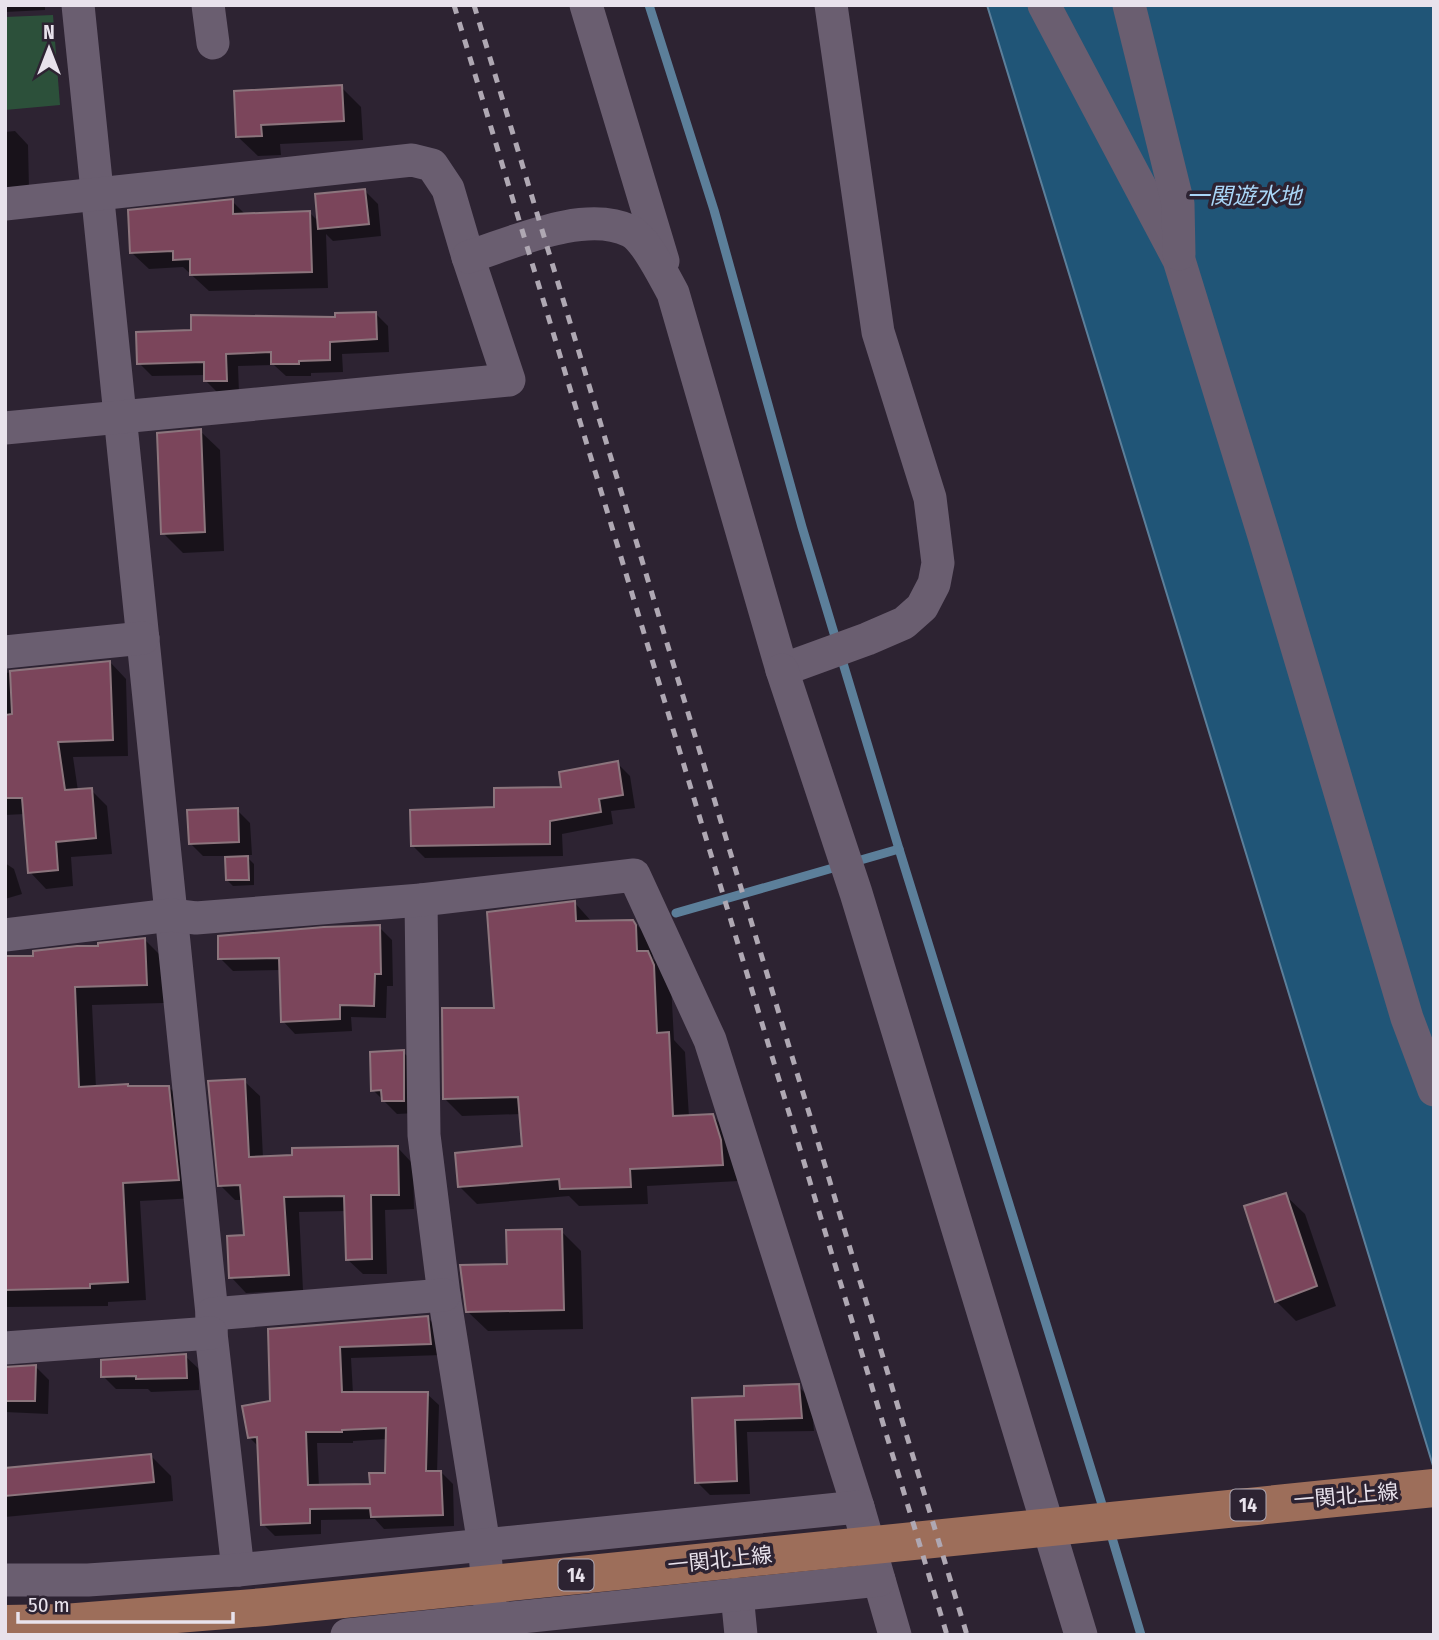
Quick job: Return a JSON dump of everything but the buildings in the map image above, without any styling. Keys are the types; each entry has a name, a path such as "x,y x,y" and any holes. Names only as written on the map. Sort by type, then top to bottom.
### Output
{"main road":[{"name":"一関北上線","path":"5,1624 64,1623 265,1607 1351,1494 1434,1488"}],"street":[{"path":"78,5 238,1570"},
{"path":"208,5 212,43"},
{"path":"586,5 673,293 797,665 836,833 1081,1635"},
{"path":"797,665 904,623 922,607 934,584 938,563 930,498 878,332 831,5"},
{"path":"1044,5 1179,260 1407,1018 1434,1090"},
{"path":"1129,5 1178,204 1179,260"},
{"path":"5,204 412,160 432,165 448,189 509,380 5,428"},
{"path":"468,257 570,225 606,225 632,232 648,251 673,293"},
{"path":"5,652 143,638"},
{"path":"5,935 171,915 196,918 421,900 634,875 710,1040 858,1507 895,1635"},
{"path":"421,900 424,1135 444,1295 484,1545 492,1627"},
{"path":"5,1348 444,1295"},
{"path":"5,1580 88,1580 238,1570 858,1507"},
{"path":"347,1635 492,1627 737,1594 879,1580"},
{"path":"737,1594 741,1635"}],"green space":[{"path":"53,15 60,105 5,110 5,17"}],"water":[{"name":"一関遊水地","path":"987,5 1434,5 1434,1469"}],"waterway":[{"path":"649,5 714,210 802,527 899,849 1104,1511"},
{"path":"676,913 899,849"},
{"path":"1110,1531 1141,1635"}],"railway":[{"path":"454,5 947,1635"},
{"path":"474,5 967,1635"}]}
